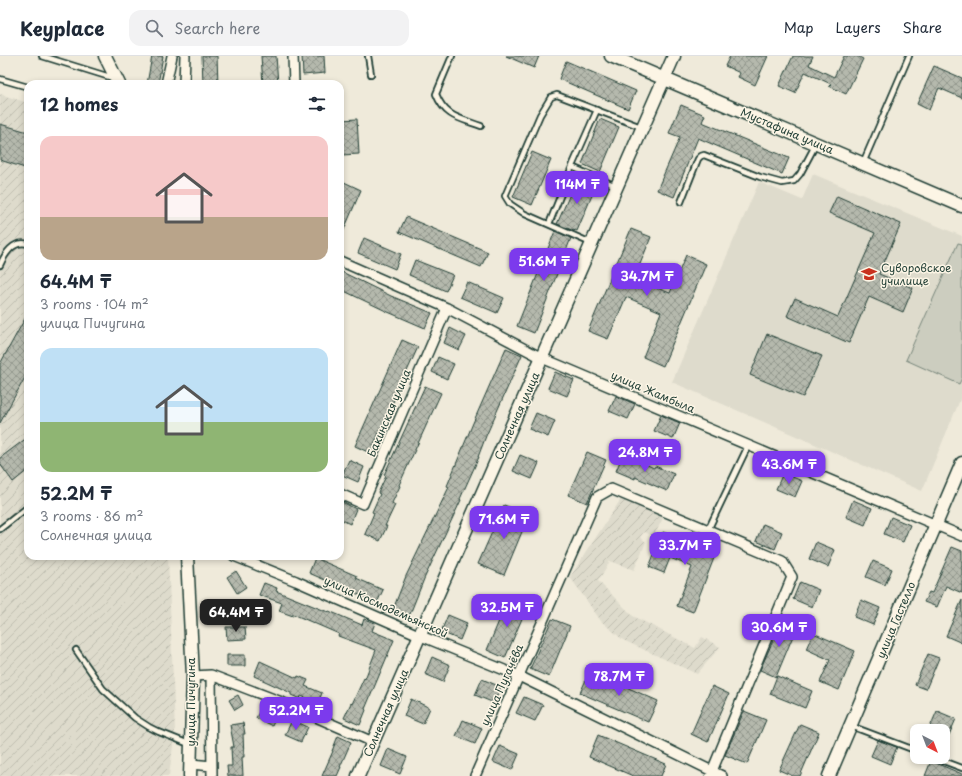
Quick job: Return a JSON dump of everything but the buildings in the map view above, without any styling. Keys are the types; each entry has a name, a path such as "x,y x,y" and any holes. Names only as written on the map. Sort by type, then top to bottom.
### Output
{"street":[{"path":"105,56 117,80"},
{"path":"167,80 172,56"},
{"path":"184,80 185,56"},
{"path":"294,56 294,80"},
{"name":"Мустафина улица","path":"611,56 962,206"},
{"name":"Солнечная улица","path":"358,776 421,636 674,56"},
{"name":"улица Жамбыла","path":"344,263 447,308 542,358 962,536"},
{"name":"Бакинская улица","path":"344,496 363,504 447,308"},
{"name":"улица Гастелло","path":"829,776 962,464"},
{"name":"улица Пугачёва","path":"475,776 597,497 611,489 782,561 792,578 711,774"},
{"name":"улица Пичугина","path":"188,560 193,676 191,770"},
{"name":"улица Космодемьянской","path":"244,560 296,581 421,636 519,676 711,774 722,776"},
{"path":"211,675 212,776"},
{"path":"193,676 211,675 279,701 373,742"},
{"path":"191,770 212,766"}],"lane":[{"path":"42,56 115,80"},
{"path":"368,56 371,74"},
{"path":"452,56 436,94 438,99 444,109 453,115 481,126"},
{"path":"862,164 909,56"},
{"path":"0,79 24,86"},
{"path":"592,243 525,214 510,204 505,196 540,115 551,97 557,95 643,127"},
{"path":"549,224 597,110"},
{"path":"681,202 698,159 701,156 704,155 760,176 782,182 788,182 794,181 800,174 817,143"},
{"path":"572,167 617,186"},
{"path":"0,265 4,255 10,248 17,244 24,243"},
{"path":"708,530 748,446"},
{"path":"0,529 24,510"},
{"path":"76,650 103,689 135,718 149,727 191,744"},
{"path":"850,726 910,748"},
{"path":"950,763 962,768"}],"shaded area":[{"path":"0,94 24,102 24,560 168,560 175,731 169,776 0,776"},
{"path":"813,174 962,236 962,395 922,491 672,382 759,182 802,200"},
{"path":"958,243 962,244 962,378 959,384 906,360"},
{"path":"621,499 663,518 654,536 644,532 640,537 646,542 634,570 610,561 598,581 633,616 695,648 702,637 720,647 697,674 623,640 601,621 570,577"}],"place":[{"name":"Суворовское училище","path":"869,274"}]}
